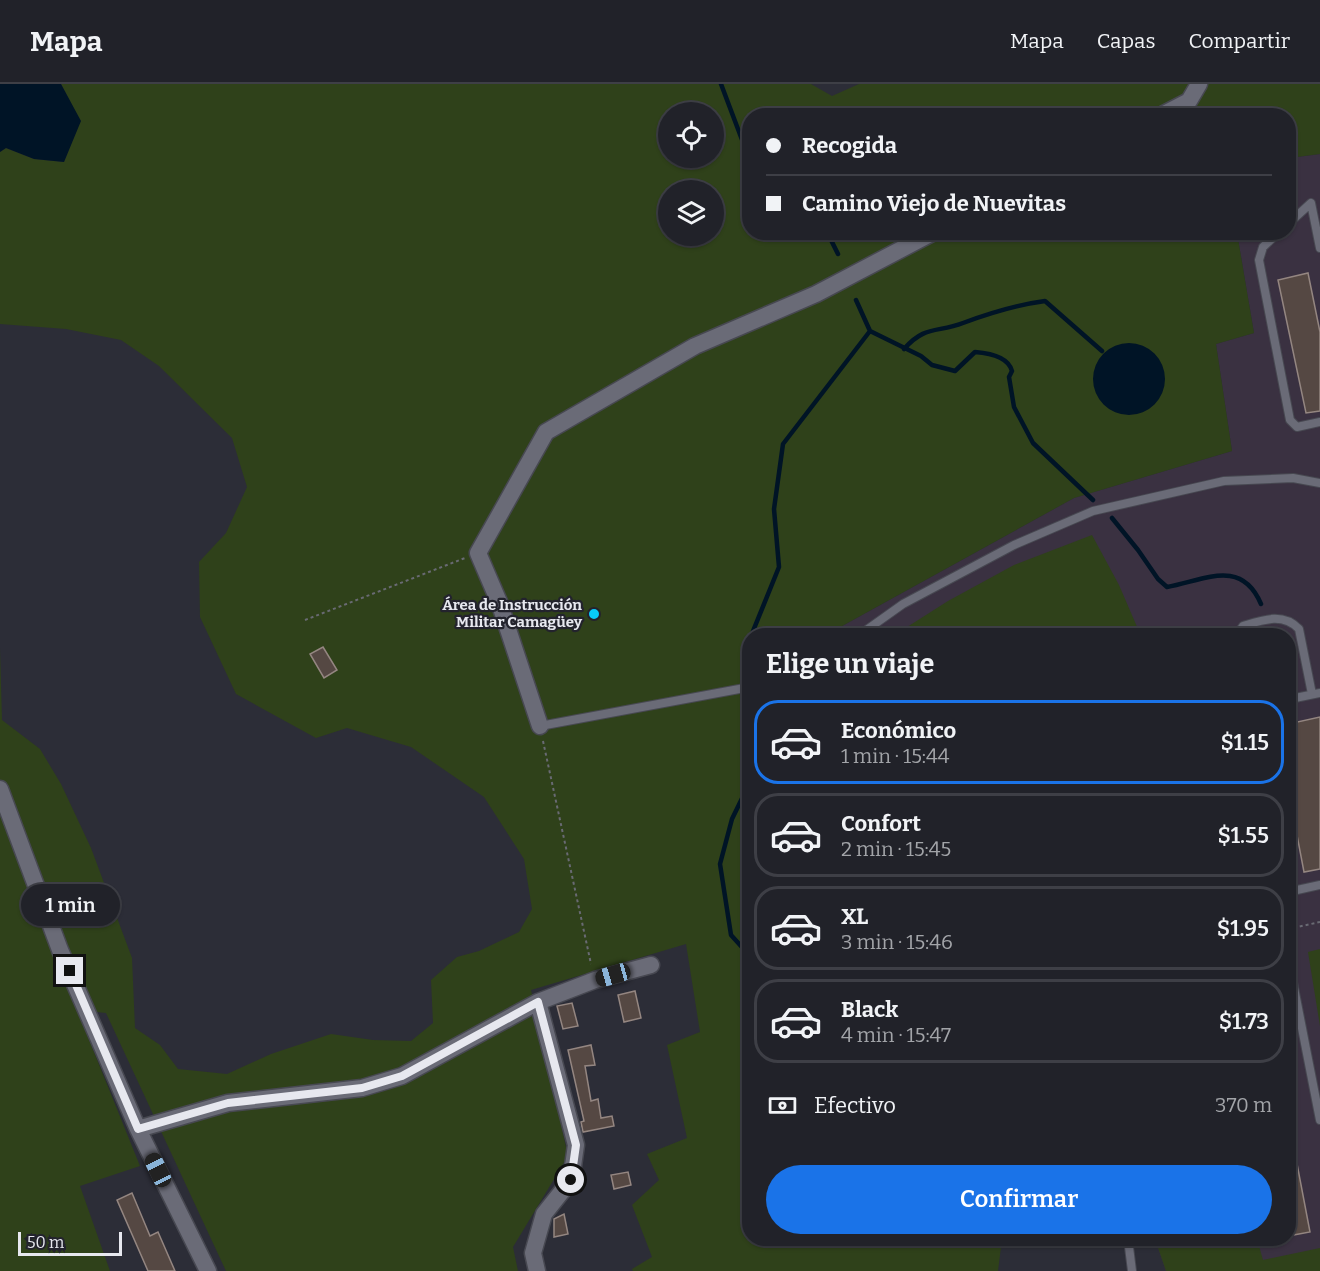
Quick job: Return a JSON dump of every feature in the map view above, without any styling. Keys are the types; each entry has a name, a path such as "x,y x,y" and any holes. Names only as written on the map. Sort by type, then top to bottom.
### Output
{"street":[{"path":"1174,108 1189,100 1199,84"},
{"path":"540,726 499,602 478,553 546,432 695,346 816,294 919,240"},
{"path":"0,789 60,950 138,1129 208,1271"},
{"path":"138,1129 228,1103 362,1088 402,1076 538,1002 595,980 651,965"},
{"path":"537,1271 533,1253 544,1214 571,1180 576,1145 538,1002"}],"lane":[{"path":"1296,217 1311,203 1320,248"},
{"path":"1271,240 1263,248 1260,260 1290,420 1297,427 1320,422"},
{"path":"869,628 903,603 1014,545 1093,511 1224,481 1293,478 1320,483"},
{"path":"1242,628 1258,621 1281,618 1292,622 1299,629 1316,694 1296,698"},
{"path":"540,726 742,688"},
{"path":"1296,890 1320,885"},
{"path":"1296,998 1320,1120"},
{"path":"1129,1246 1132,1271"}],"path":[{"path":"305,620 478,553"},
{"path":"540,726 595,980"},
{"path":"1296,926 1320,922"}],"shaded area":[{"path":"1320,154 1320,1271 1166,1271 1157,1246 1296,1246 1296,628 838,628 1074,498 1232,451 1216,344 1254,333 1238,240 1296,240 1296,157"}],"green space":[{"path":"61,84 811,84 832,96 859,84 1320,84 1320,154 1296,157 1296,108 742,108 742,240 1238,240 1254,333 1216,344 1232,451 1074,498 838,628 742,628 742,1246 1001,1246 998,1271 633,1271 632,1269 652,1257 632,1205 659,1180 647,1154 687,1138 667,1045 700,1032 686,944 531,990 568,1156 513,1247 518,1271 226,1271 106,1013 77,1010 140,1166 80,1186 110,1271 0,1271 0,648 2,720 40,749 61,784 91,848 132,958 135,1028 160,1045 178,1069 227,1074 271,1054 331,1034 373,1040 411,1041 433,1023 431,980 457,957 479,951 519,932 532,909 524,859 484,797 411,747 347,728 316,738 236,694 200,617 199,562 226,533 247,487 232,438 159,366 121,340 66,329 0,324 0,152 6,148 34,159 64,162 80,121"},
{"path":"1092,535 1119,585 1138,628 906,628 948,601 1014,565"},
{"path":"1320,949 1320,1026 1308,952"},
{"path":"1157,1246 1259,1246 1263,1260 1320,1248 1320,1271 1166,1271"}],"water":[{"path":"0,84 61,84 81,121 64,162 34,159 6,148 0,152"},
{"path":"1129,343 1143,346 1155,353 1162,365 1165,379 1162,393 1155,405 1143,412 1129,415 1115,412 1103,405 1096,393 1093,379 1096,365 1103,353 1115,346"}],"building":[{"path":"1308,273 1320,332 1320,411 1306,413 1278,280"},
{"path":"323,647 337,670 324,678 310,654"},
{"path":"1320,717 1320,869 1304,872 1296,830 1296,722"},
{"path":"635,991 641,1018 624,1022 618,995"},
{"path":"572,1003 578,1026 563,1029 557,1006"},
{"path":"591,1045 595,1065 585,1066 591,1101 598,1099 601,1118 612,1116 614,1126 583,1132 581,1122 584,1121 568,1050"},
{"path":"1296,1158 1310,1232 1296,1235"},
{"path":"628,1172 631,1185 614,1189 611,1175"},
{"path":"132,1193 150,1236 158,1232 175,1271 148,1271 117,1200"},
{"path":"564,1214 568,1234 554,1237 554,1219"}],"waterway":[{"path":"721,84 742,140"},
{"path":"831,240 838,254"},
{"path":"856,300 870,331 921,356 932,365 955,371 975,352 991,354 1006,362 1012,371 1009,377 1014,407 1033,443 1093,500"},
{"path":"904,349 911,341 925,333 1003,310 1045,301 1102,351"},
{"path":"754,628 779,567 774,509 783,444 870,331"},
{"path":"1112,518 1158,579 1167,587 1207,577 1232,576 1243,581 1253,590 1261,604"},
{"path":"742,798 732,819 720,864 731,935 742,947"}],"place":[{"name":"Área de Instrucción Militar Camagüey","path":"594,614"}],"route":[{"path":"70,971 138,1129 228,1103 282,1099 362,1088 402,1076 465,1044 538,1002 576,1145 571,1180"}]}
